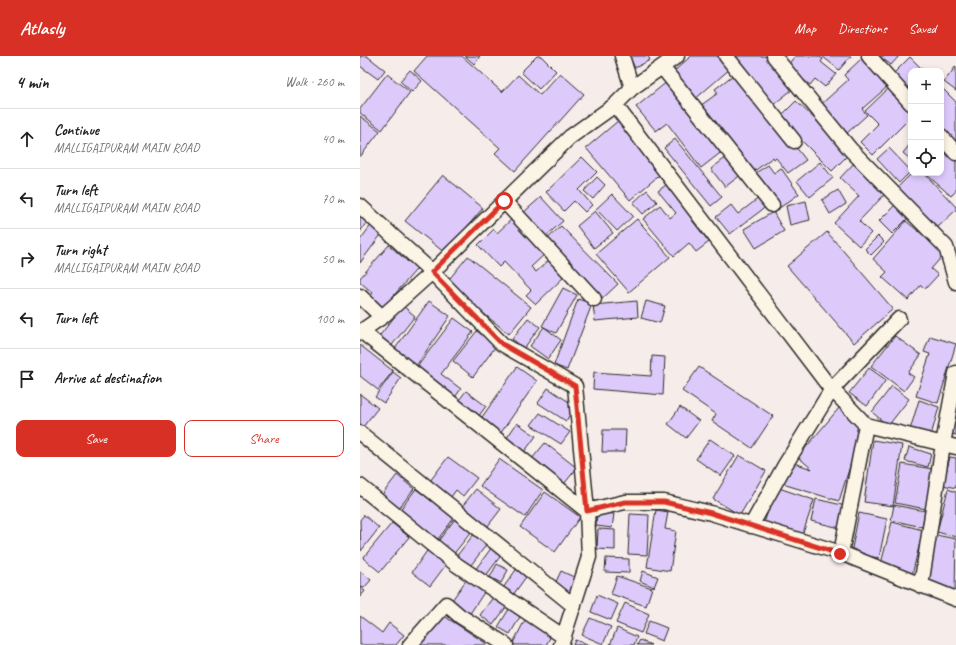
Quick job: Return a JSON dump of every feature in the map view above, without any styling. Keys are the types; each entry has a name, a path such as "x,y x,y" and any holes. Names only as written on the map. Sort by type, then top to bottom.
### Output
{"street":[{"path":"622,56 632,88"},
{"path":"587,511 361,332 382,317 432,272 570,137 615,104 632,88 677,56"},
{"path":"726,56 794,141"},
{"path":"774,56 850,149 946,247 956,282"},
{"path":"869,56 908,100"},
{"path":"662,67 772,205"},
{"path":"615,104 832,389 866,426 949,446"},
{"path":"944,139 956,153"},
{"path":"504,201 594,299"},
{"path":"360,206 432,272 502,344 575,386 587,511 589,557 562,641 457,565 360,486"},
{"path":"360,296 382,317"},
{"path":"751,526 785,465 832,389 899,319"},
{"path":"921,586 949,446 956,373"},
{"path":"840,554 866,426"},
{"path":"360,433 574,606"},
{"path":"587,511 625,502 664,502 711,513 840,554 956,599"},
{"path":"410,645 446,604 460,616 506,645"}],"building":[{"path":"360,56 367,56 385,70 378,79 360,66"},
{"path":"427,56 462,56 502,92 518,75 540,95 560,73 584,94 515,171 495,153 500,148 414,71"},
{"path":"465,56 480,56 474,64"},
{"path":"537,56 541,56 556,71 539,89 521,72"},
{"path":"629,56 648,56 650,60 635,68"},
{"path":"691,56 721,56 731,68 694,100 672,73"},
{"path":"731,56 765,56 793,89 773,105"},
{"path":"795,56 818,56 823,59 821,62 836,74 825,87 815,79 810,85 787,66"},
{"path":"822,56 851,56 839,70"},
{"path":"879,56 899,56 891,65"},
{"path":"910,57 921,68 908,68 908,94 890,77"},
{"path":"861,59 887,87 862,109 867,115 847,133 829,112 818,107 848,80 844,75"},
{"path":"956,66 956,91 944,82"},
{"path":"410,70 422,81 412,92 400,81"},
{"path":"737,72 806,160 788,173 776,158 774,159 773,157 752,173 700,106 718,93 715,89"},
{"path":"387,74 410,92 382,130 360,113 360,109"},
{"path":"668,81 724,150 701,168 667,123 656,131 636,107"},
{"path":"890,87 899,100 908,109 908,120 873,155 860,142 878,124 865,111"},
{"path":"944,90 956,102 956,141 944,129"},
{"path":"796,101 850,153 832,171 779,118"},
{"path":"360,116 380,131 360,157"},
{"path":"619,120 663,172 630,200 586,148"},
{"path":"675,139 722,197 711,206 664,148"},
{"path":"944,146 956,157 956,191 951,196 928,176 944,176"},
{"path":"908,147 908,157 903,153"},
{"path":"889,148 908,168 908,174 899,183 877,159"},
{"path":"728,156 742,174 725,187 711,169"},
{"path":"582,157 597,172 579,190 592,205 585,212 574,201 564,211 546,192"},
{"path":"820,162 833,178 810,197 797,181"},
{"path":"855,162 887,192 859,221 871,233 859,246 834,223 859,196 840,178"},
{"path":"768,165 774,173 781,168 799,194 778,209 754,174"},
{"path":"443,175 483,208 445,253 405,221"},
{"path":"909,176 927,176 956,207 956,210 937,228 898,187"},
{"path":"597,177 605,185 593,199 584,191"},
{"path":"670,182 697,214 691,219 709,242 696,252 689,243 674,256 643,219 660,205 670,218 676,213 658,191"},
{"path":"647,190 657,202 643,214 633,203"},
{"path":"838,190 846,204 830,214 822,200"},
{"path":"612,194 633,216 617,231 596,209"},
{"path":"541,197 563,221 545,237 523,213"},
{"path":"760,197 767,206 730,234 716,217 731,205 738,214"},
{"path":"806,201 810,220 790,225 786,206"},
{"path":"896,204 909,217 892,234 879,221"},
{"path":"360,210 370,217 360,232"},
{"path":"595,211 613,233 594,248 577,226"},
{"path":"773,212 784,231 756,248 744,229"},
{"path":"513,218 547,252 531,267 536,272 551,258 567,274 536,304 526,295 531,290 504,262 499,267 478,245 494,229 497,233"},
{"path":"637,219 670,257 629,292 596,254"},
{"path":"906,221 945,253 931,269 938,275 925,289 921,285 908,300 882,277 887,272 873,259"},
{"path":"372,224 383,232 360,263 360,240"},
{"path":"561,226 618,284 602,299 545,241"},
{"path":"827,232 893,309 854,343 787,266"},
{"path":"878,236 884,242 871,255 865,249"},
{"path":"389,245 408,262 412,257 421,264 383,308 370,297 373,293 360,282 360,278"},
{"path":"468,256 531,307 509,334 446,283"},
{"path":"563,288 577,295 556,333 542,326"},
{"path":"578,299 592,304 567,370 554,365"},
{"path":"429,301 450,316 414,369 392,353"},
{"path":"637,301 638,317 595,321 593,305"},
{"path":"646,301 665,306 660,323 641,318"},
{"path":"403,306 415,316 389,349 377,339"},
{"path":"454,318 473,332 441,374 461,389 453,400 414,371"},
{"path":"528,318 540,327 524,348 512,339"},
{"path":"544,327 561,340 548,359 530,346"},
{"path":"477,331 496,346 473,377 453,361"},
{"path":"895,336 921,355 908,373 914,377 904,391 871,366"},
{"path":"930,336 956,344 938,403 916,396 930,354 924,352"},
{"path":"360,345 393,371 378,390 360,376"},
{"path":"652,356 665,357 663,395 593,389 594,372 651,376"},
{"path":"517,367 537,381 500,434 480,420"},
{"path":"699,367 773,416 752,448 712,421 716,414 682,391"},
{"path":"869,368 886,380 867,406 849,393"},
{"path":"393,372 401,378 384,403 375,397"},
{"path":"892,386 909,399 888,426 872,412"},
{"path":"548,388 575,406 566,421 538,403"},
{"path":"466,391 486,406 476,420 456,404"},
{"path":"360,394 378,408 362,428 360,426"},
{"path":"919,400 939,407 930,439 909,433"},
{"path":"680,407 699,421 686,438 668,424"},
{"path":"839,408 862,428 839,501 786,485 783,482 794,463 812,469 798,457"},
{"path":"956,409 956,435 951,434"},
{"path":"540,413 570,432 561,444 531,425"},
{"path":"517,423 536,436 522,455 504,442"},
{"path":"603,430 626,430 625,452 602,452"},
{"path":"710,439 735,456 721,476 696,459"},
{"path":"873,440 902,445 893,506 864,502"},
{"path":"545,443 577,468 564,484 531,460"},
{"path":"909,447 931,454 928,467 905,461"},
{"path":"739,455 766,471 740,515 713,499"},
{"path":"448,457 477,478 463,496 456,490 448,501 427,485"},
{"path":"950,457 956,458 956,488 943,485"},
{"path":"499,459 543,490 525,517 480,486"},
{"path":"902,464 933,469 926,509 895,503"},
{"path":"397,475 414,489 398,509 381,496"},
{"path":"776,487 814,500 802,536 764,523"},
{"path":"416,489 454,518 438,539 399,511"},
{"path":"476,489 501,509 484,531 460,509"},
{"path":"948,489 956,492 956,537 937,532"},
{"path":"545,492 580,517 555,552 520,527"},
{"path":"816,499 846,506 840,528 811,521"},
{"path":"894,505 925,511 922,527 891,520"},
{"path":"656,510 668,512 665,529 676,531 670,571 647,567"},
{"path":"597,513 614,514 612,528 596,526"},
{"path":"859,513 887,519 879,558 851,553"},
{"path":"630,514 649,515 647,555 628,554"},
{"path":"364,515 379,528 361,551 360,520"},
{"path":"455,519 472,531 452,556 436,544"},
{"path":"892,522 923,530 912,575 880,567"},
{"path":"392,523 409,537 380,572 363,558"},
{"path":"598,529 615,530 615,550 597,549"},
{"path":"474,534 487,544 468,569 455,558"},
{"path":"936,535 956,539 955,591 926,585"},
{"path":"492,547 502,554 485,577 475,570"},
{"path":"429,548 448,562 430,586 412,572"},
{"path":"606,558 629,559 629,573 605,572"},
{"path":"497,564 508,570 501,583 490,577"},
{"path":"518,567 528,574 513,595 503,588"},
{"path":"360,571 371,580 364,588 360,585"},
{"path":"561,571 576,578 568,596 553,588"},
{"path":"643,571 658,577 654,587 640,581"},
{"path":"469,576 487,588 469,615 450,603"},
{"path":"617,576 652,588 646,606 611,594"},
{"path":"360,587 365,591 360,597"},
{"path":"597,595 618,604 611,620 591,612"},
{"path":"494,596 507,606 493,625 480,615"},
{"path":"625,603 649,614 641,633 616,623"},
{"path":"509,609 520,617 510,634 498,627"},
{"path":"441,614 487,644 420,645"},
{"path":"360,616 382,633 389,623 404,635 396,645 360,645"},
{"path":"526,618 553,632 546,645 512,645"},
{"path":"590,618 611,627 603,644 582,635"},
{"path":"649,621 667,628 662,641 644,634"},
{"path":"617,628 637,637 634,645 610,645"},
{"path":"575,640 589,645 573,645"},
{"path":"640,640 651,645 637,645"}],"route":[{"path":"504,201 432,272 502,344 575,386 587,511 625,502 664,502 711,513 840,554"}]}
